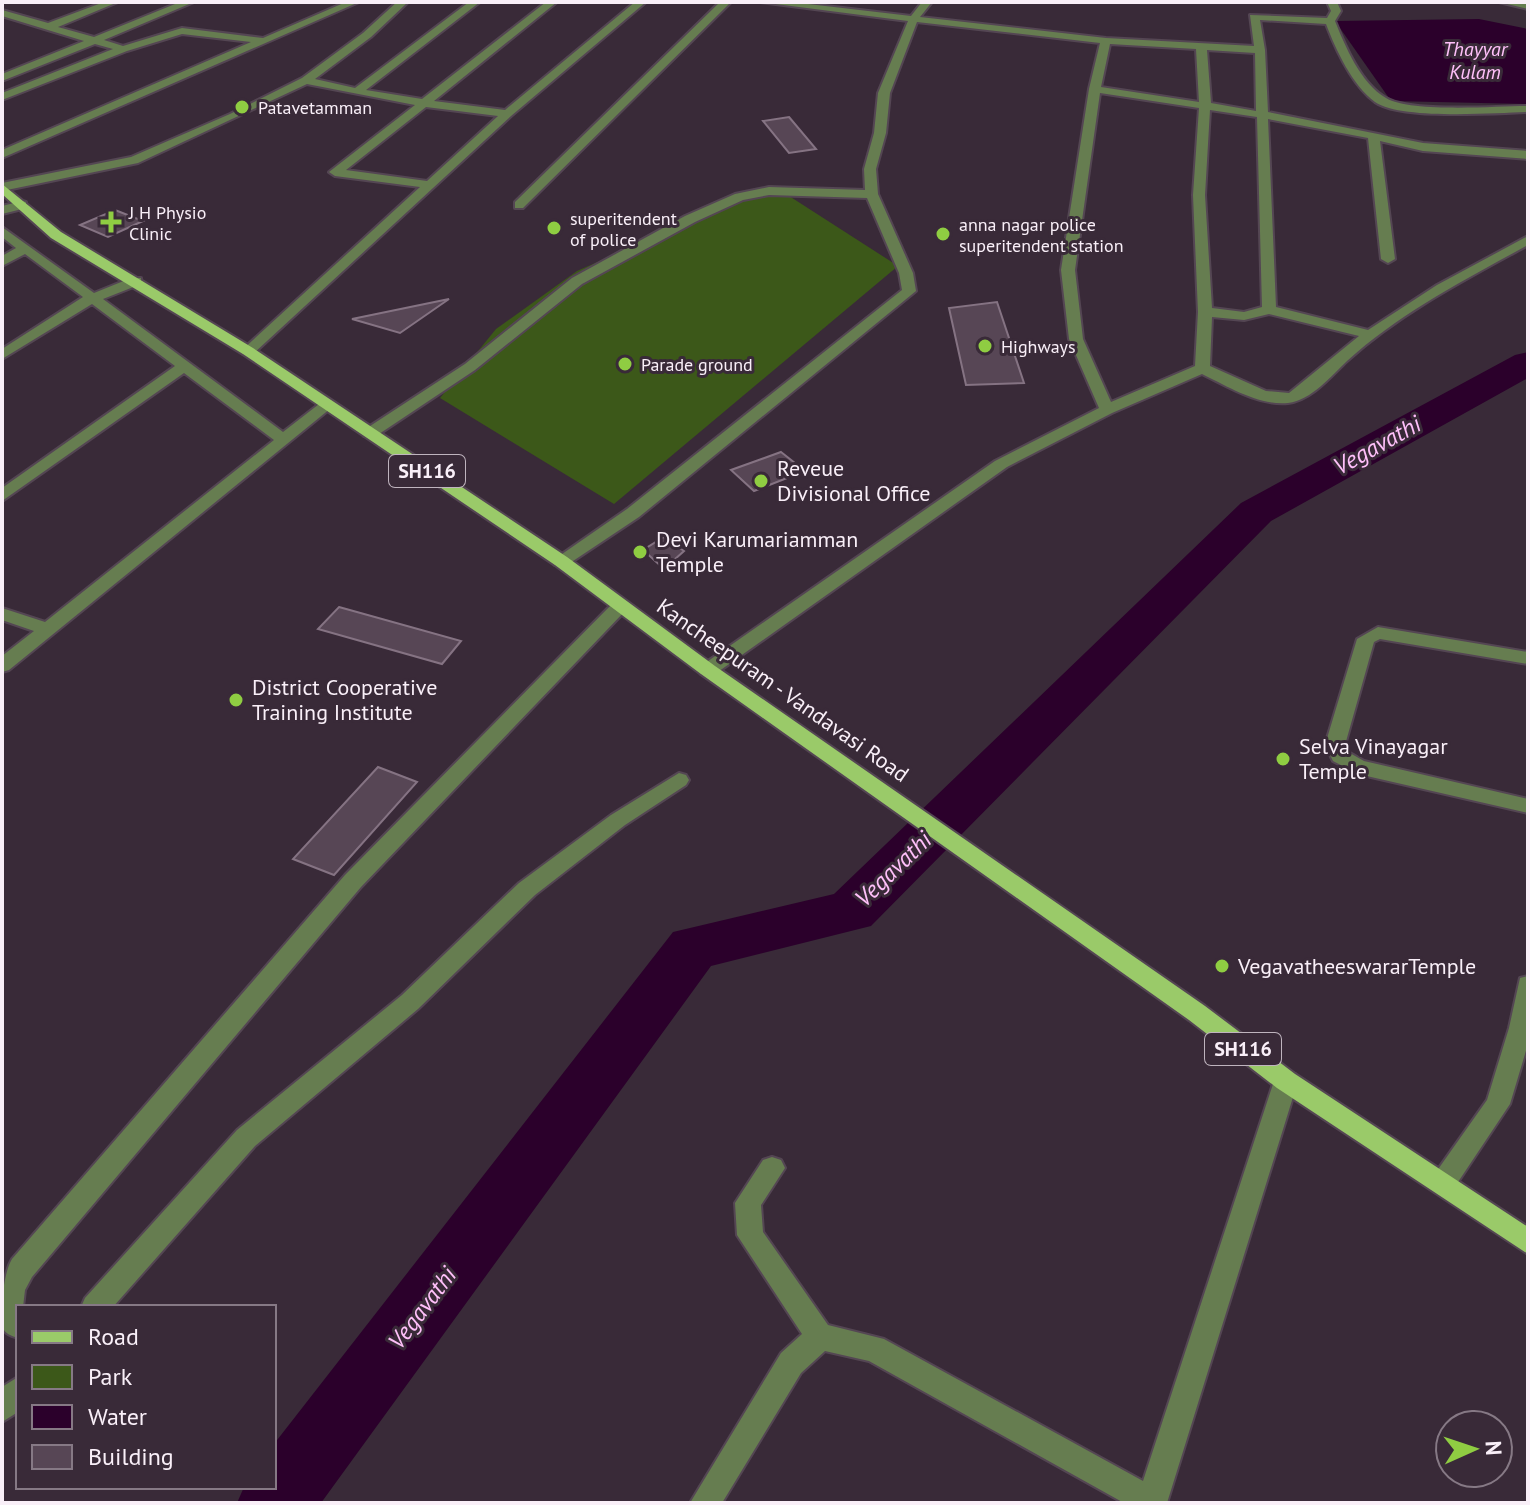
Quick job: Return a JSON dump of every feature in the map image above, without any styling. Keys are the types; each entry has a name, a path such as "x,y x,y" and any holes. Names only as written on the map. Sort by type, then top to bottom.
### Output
{"main road":[{"name":"Kancheepuram - Vandavasi Road","path":"2,188 56,235 248,351 561,561 708,670 1197,1013 1286,1081 1528,1242"}],"street":[{"path":"2,6 14,2"},
{"path":"48,27 113,2"},
{"path":"2,78 189,2"},
{"path":"322,2 349,4"},
{"path":"2,188 134,160 234,116 306,80 367,35 403,2"},
{"path":"357,92 475,2"},
{"path":"431,185 335,172 552,2"},
{"path":"248,351 507,114 641,2"},
{"path":"519,205 726,2"},
{"path":"765,2 1106,41 1260,50"},
{"path":"561,561 633,513 909,291 906,273 872,194 870,169 880,133 884,93 914,18 927,2"},
{"path":"1330,21 1336,11 1332,2"},
{"path":"1504,2 1528,6"},
{"path":"2,154 349,4"},
{"path":"156,6 171,9"},
{"path":"2,13 123,49"},
{"path":"1269,310 1260,50 1254,17 1330,21"},
{"path":"1330,21 1346,55 1380,100 1403,107 1528,109"},
{"path":"2,97 123,49 182,31 267,41"},
{"path":"1106,41 1095,89 1068,270 1076,339 1107,410"},
{"path":"1201,46 1205,105 1199,195 1205,312 1202,368"},
{"path":"306,80 357,92 507,114"},
{"path":"1095,89 1261,114 1423,147 1528,155"},
{"path":"1374,136 1388,259"},
{"path":"370,433 470,367 577,281 690,219 739,197 769,191 872,194"},
{"path":"2,210 22,205"},
{"path":"2,231 284,440"},
{"path":"708,670 1001,464 1107,410 1202,368 1254,391 1279,398 1293,397 1427,295 1528,240"},
{"path":"2,262 24,249"},
{"path":"2,355 90,299 136,281"},
{"path":"1205,312 1244,316 1269,310 1371,335"},
{"path":"2,496 183,367"},
{"path":"2,666 328,404"},
{"path":"16,1324 11,1320 7,1305 8,1291 22,1268 353,881 620,606"},
{"path":"2,614 47,629"},
{"path":"1528,658 1378,633 1366,639 1335,745 1340,756 1358,767 1528,806"},
{"path":"97,1305 246,1138 410,1002 527,889 618,820 679,780"},
{"path":"1443,1183 1498,1104 1521,1028 1528,985"},
{"path":"772,1168 748,1203 750,1235 820,1336 874,1349 1152,1502 1286,1081"},
{"path":"705,1503 791,1363 820,1336"},
{"path":"2,1408 16,1393"}],"green space":[{"name":"Parade ground","path":"772,185 898,266 614,504 440,398 496,329 577,271"}],"water":[{"name":"Thayyar Kulam","path":"1479,19 1528,29 1528,104 1391,101 1335,21"}],"building":[{"path":"789,117 816,149 789,153 763,121"},
{"path":"115,210 143,221 108,237 80,225"},
{"path":"449,299 400,333 352,319"},
{"name":"Highways","path":"997,302 1024,383 966,385 949,308"},
{"name":"Reveue Divisional Office","path":"781,452 805,471 754,491 731,470"},
{"path":"664,537 684,551 664,569 643,550"},
{"path":"339,607 461,641 442,664 318,629"},
{"path":"378,767 417,782 334,875 293,859"}],"waterway":[{"name":"Vegavathi","path":"275,1503 693,948 851,911 1256,512 1528,363"}],"place":[{"name":"Patavetamman","path":"242,107"},
{"name":"J H Physio Clinic","path":"111,222"},
{"name":"superitendent of police","path":"554,228"},
{"name":"anna nagar police superitendent station","path":"943,234"},
{"name":"Highways","path":"985,346"},
{"name":"Parade ground","path":"625,364"},
{"name":"Reveue Divisional Office","path":"761,481"},
{"name":"Devi Karumariamman Temple","path":"640,552"},
{"name":"District Cooperative Training Institute","path":"236,700"},
{"name":"Selva Vinayagar Temple","path":"1283,759"},
{"name":"VegavatheeswararTemple","path":"1222,966"}]}
